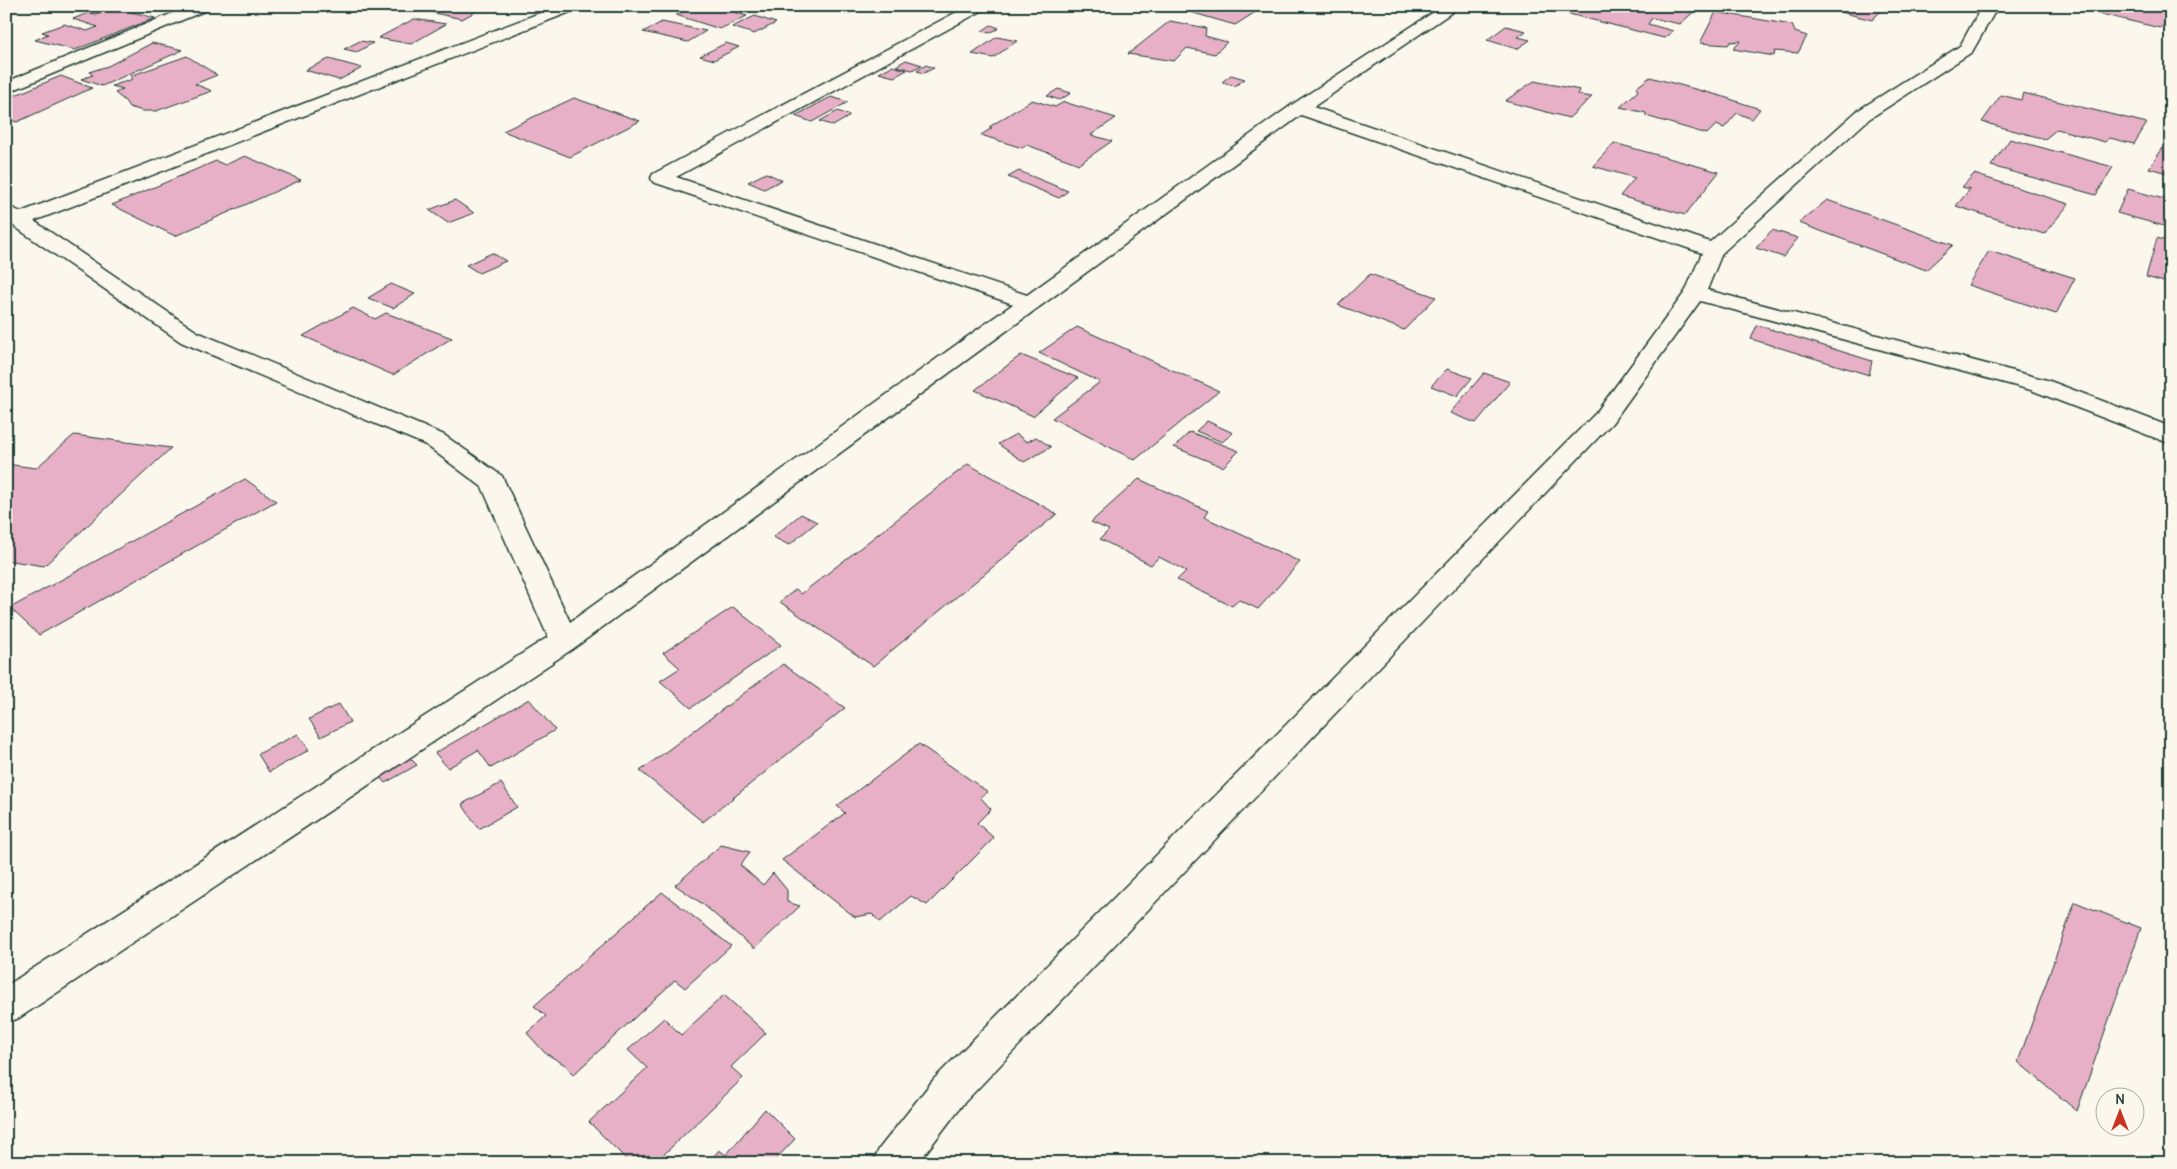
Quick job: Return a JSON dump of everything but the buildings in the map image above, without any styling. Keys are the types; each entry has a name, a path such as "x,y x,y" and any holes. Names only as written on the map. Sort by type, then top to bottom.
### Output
{"street":[{"path":"6,88 204,6"},
{"path":"12,216 573,6"},
{"path":"980,6 660,178 1030,303"},
{"path":"6,1006 564,642 1299,108 1454,6"},
{"path":"894,1163 948,1092 1604,418 1695,294 1713,250 1863,115 1966,49 1990,6"},
{"path":"1299,108 1713,250"},
{"path":"12,216 189,337 435,440 493,482 564,642"},
{"path":"1695,294 2039,385 2171,436"}]}
